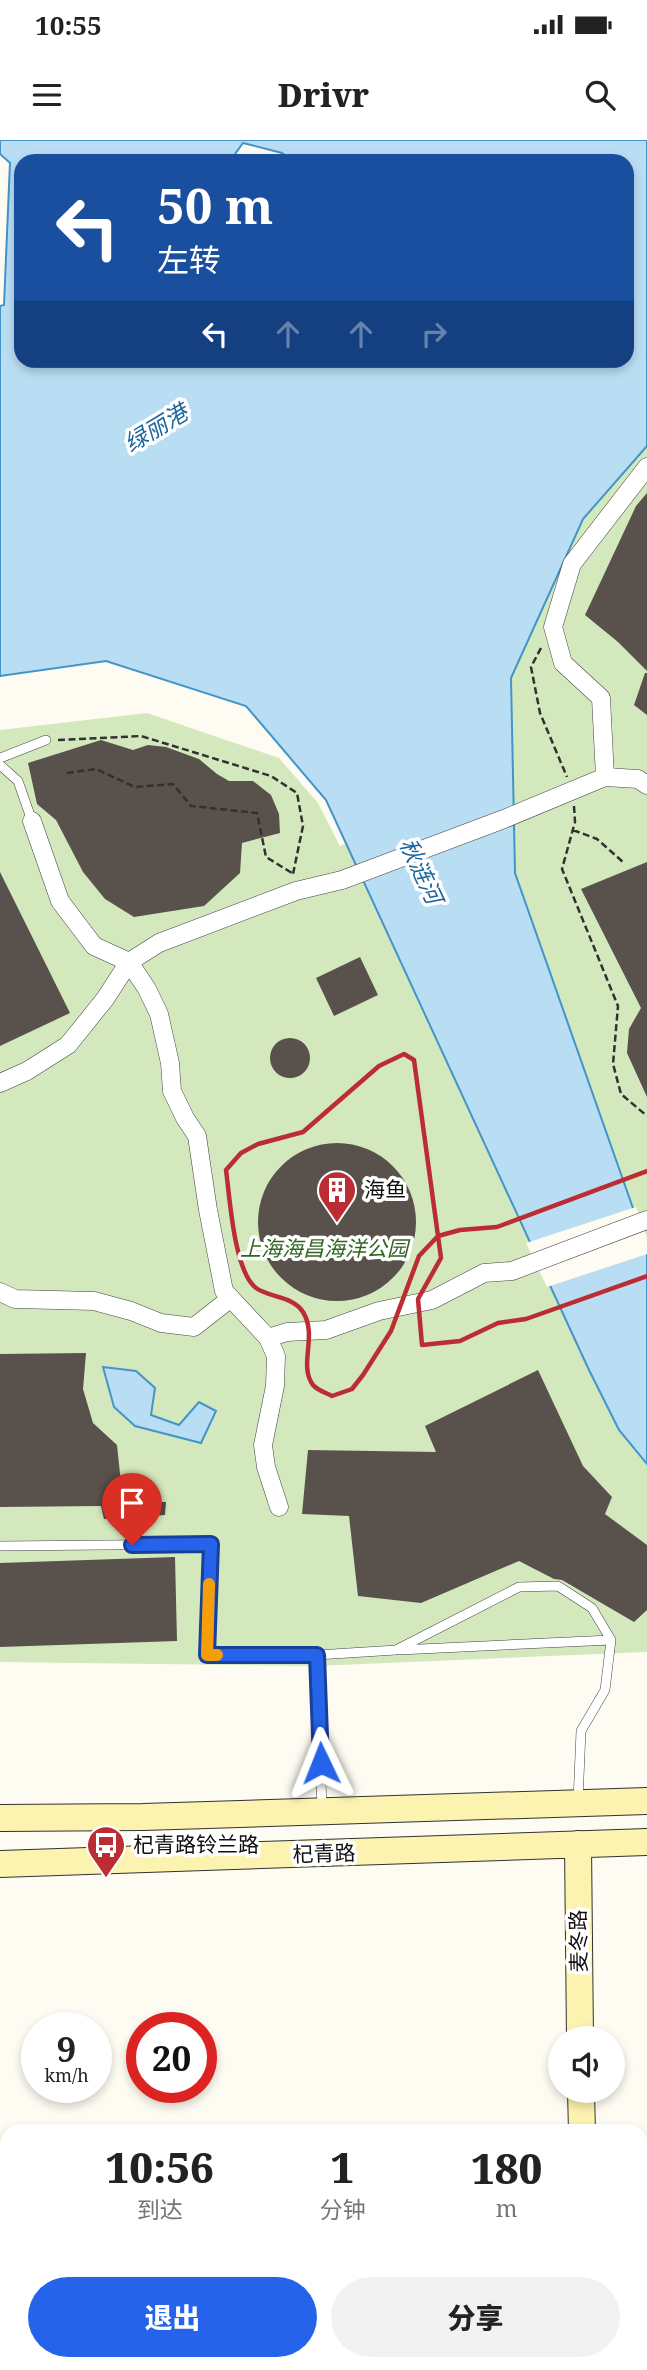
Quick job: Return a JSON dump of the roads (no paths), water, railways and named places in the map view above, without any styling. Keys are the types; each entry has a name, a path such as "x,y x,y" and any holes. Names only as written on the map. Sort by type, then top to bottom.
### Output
{"main road":[{"name":"杞青路","path":"0,1818 144,1817 647,1801"},
{"name":"杞青路","path":"0,1864 647,1842"},
{"name":"麦冬路","path":"578,1844 580,2026"},
{"path":"581,2103 582,2124"}],"street":[{"path":"605,778 601,698 563,663 553,627 572,564 647,467"},
{"path":"0,1083 27,1071 68,1045 105,999 129,962 159,943 295,882 342,880 605,778 638,779 647,785"},
{"path":"32,821 60,901 94,946 129,962 159,1014 170,1063 172,1091 197,1136 224,1291 268,1338 276,1356 270,1419 263,1445 266,1467 279,1507"},
{"path":"268,1338 287,1332 326,1330 379,1311 432,1300 484,1273 512,1271 647,1220"},
{"path":"0,1293 15,1299 94,1301 161,1323 194,1326 231,1298"}],"lane":[{"path":"0,758 46,740"},
{"path":"0,765 18,781 32,821"},
{"path":"0,1546 211,1544 207,1655 317,1655 611,1640"},
{"path":"396,1650 519,1587 558,1586 592,1608 611,1640 605,1690 581,1731 578,1803"},
{"path":"317,1655 322,1812"}],"water":[{"path":"0,140 647,140 647,446 583,519 511,678 515,873 647,1248 647,1464 619,1430 589,1370 326,800 246,706 106,661 0,676 0,306 4,305 10,163 0,154"},
{"path":"103,1367 136,1371 155,1388 151,1415 179,1425 199,1402 216,1411 201,1443 135,1426 114,1407"}],"railway":[{"path":"647,1171 497,1227 460,1230 438,1236 419,1256 391,1331 363,1375 352,1389 332,1396 315,1387 309,1377 309,1331 303,1312 293,1303 256,1288 249,1279 234,1234 226,1170 241,1153 258,1144 303,1132 379,1066 404,1054 414,1060 441,1258 418,1299 422,1345 460,1341 498,1323 526,1319 647,1276"}],"place":[{"name":"海鱼","path":"337,1224"},
{"name":"杞青路铃兰路","path":"106,1879"}],"water label":[{"name":"绿丽港","path":"156,428"},
{"name":"秋涟河","path":"421,871"}],"park label":[{"name":"上海海昌海洋公园","path":"324,1249"}]}
